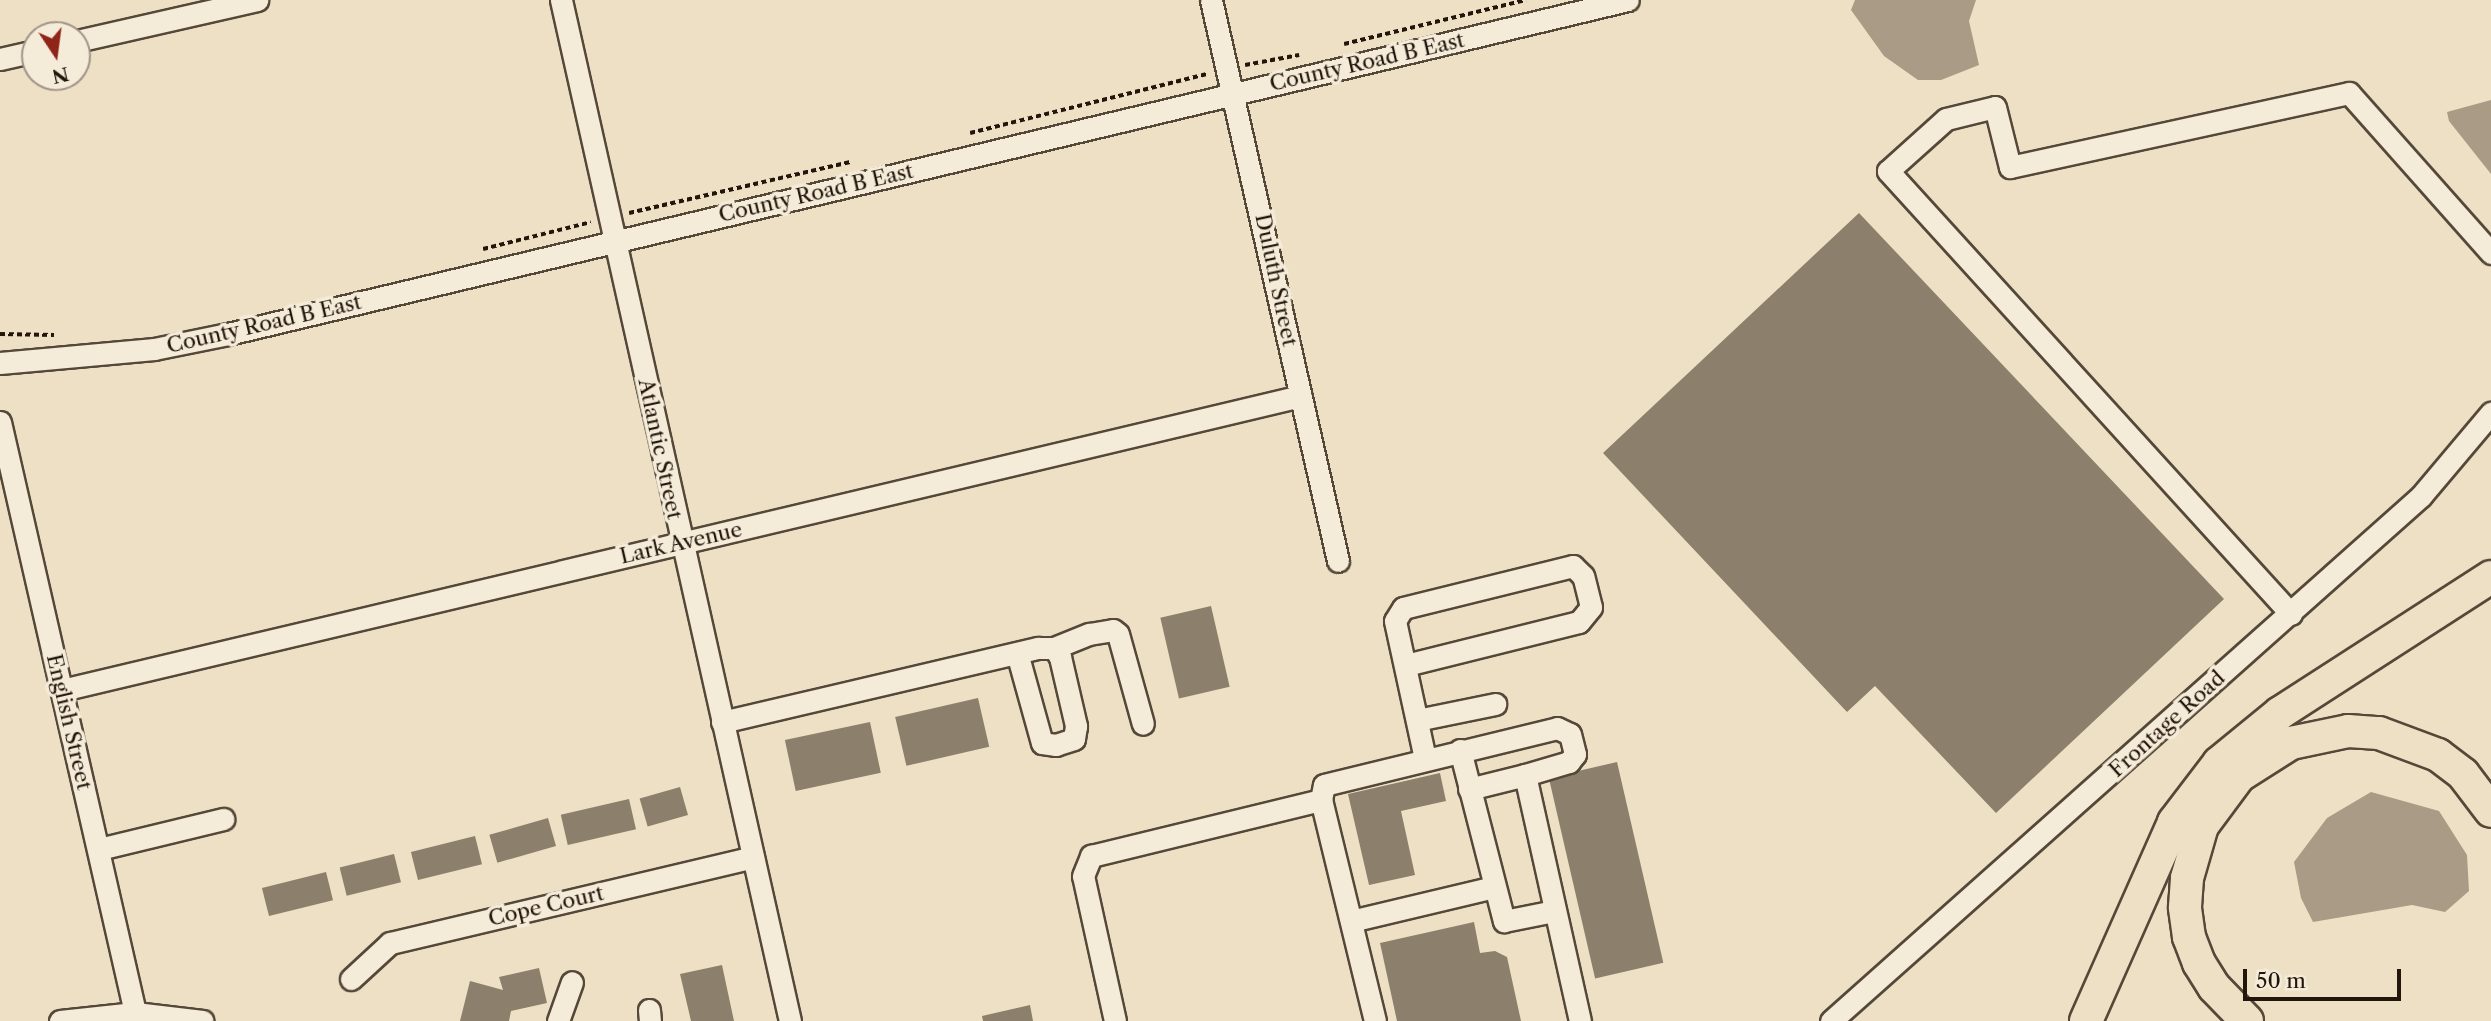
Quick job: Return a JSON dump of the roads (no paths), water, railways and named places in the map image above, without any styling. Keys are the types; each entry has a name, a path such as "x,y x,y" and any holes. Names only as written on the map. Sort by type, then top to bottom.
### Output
{"highway":[{"path":"2086,1021 2174,822 2219,763 2280,713 2491,576"},
{"path":"2247,1021 2214,987 2199,963 2189,937 2185,907 2186,878 2202,827 2239,776 2291,743 2348,731 2379,733 2438,755 2463,774 2491,811"}],"street":[{"path":"91,38 257,0"},
{"name":"Atlantic Street","path":"561,0 611,217 680,543 790,1021"},
{"name":"Duluth Street","path":"1211,0 1235,93 1338,561"},
{"name":"County Road B East","path":"0,363 154,349 1628,0"},
{"path":"0,59 21,54"},
{"path":"2291,614 1888,171 1947,119 1995,107 2010,167 2349,93 2491,253"},
{"name":"Lark Avenue","path":"62,690 1301,396"},
{"name":"Frontage Road","path":"1830,1021 2421,496 2491,413"},
{"name":"English Street","path":"0,422 136,1017"},
{"path":"1406,665 1579,622 1591,607 1583,576 1573,566 1403,608 1395,621 1425,759"},
{"path":"722,722 1017,653 1054,648 1089,634 1113,630 1118,634 1143,724"},
{"path":"1017,653 1034,726 1042,743 1056,746 1074,739 1076,726 1060,657 1054,648"},
{"path":"1417,720 1495,704"},
{"path":"1375,1021 1321,800 1324,785 1557,728 1570,734 1575,754 1569,762 1469,789"},
{"path":"1460,750 1504,921 1554,911"},
{"path":"1525,775 1580,1021"},
{"path":"1115,1021 1083,876 1091,856 1321,800"},
{"path":"99,849 223,819"},
{"name":"Cope Court","path":"351,979 390,943 753,857"},
{"path":"1351,921 1494,887"},
{"path":"558,1021 572,982"},
{"path":"60,1021 136,1017 204,1021"}]}
